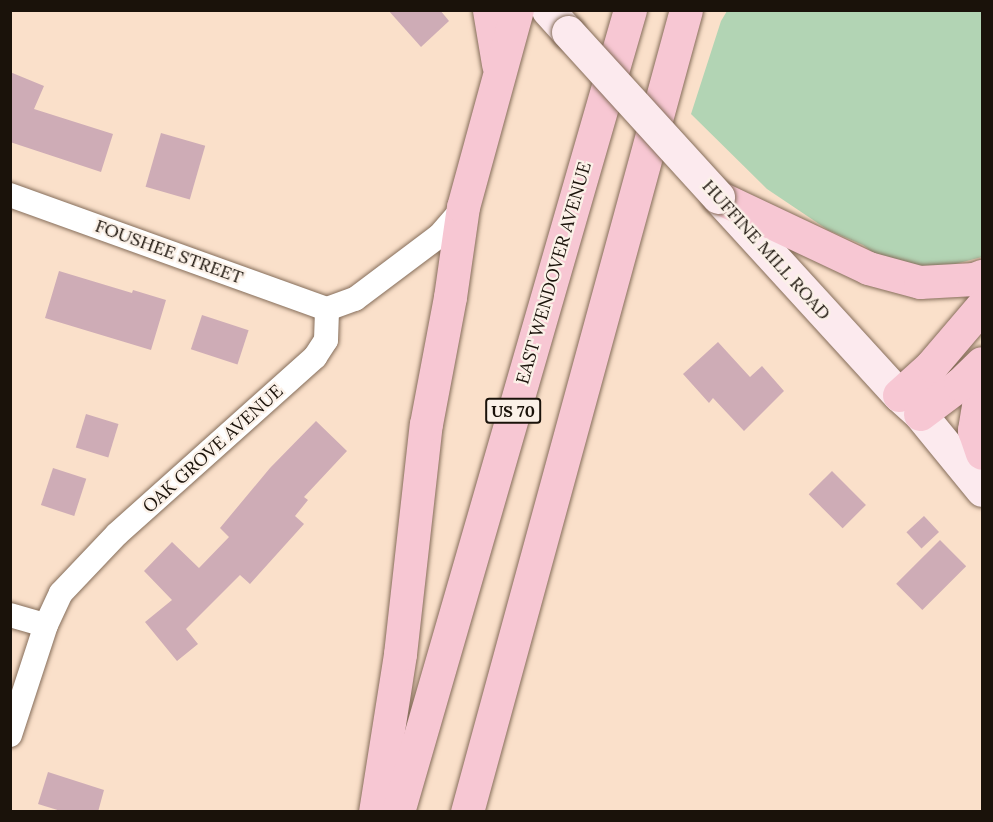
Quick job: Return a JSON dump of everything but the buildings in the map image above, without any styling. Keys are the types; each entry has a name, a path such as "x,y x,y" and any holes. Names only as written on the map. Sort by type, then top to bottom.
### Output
{"highway":[{"path":"489,10 499,71"},
{"path":"375,812 400,654 426,424 450,297 463,207 517,10"},
{"name":"EAST WENDOVER AVENUE","path":"398,812 630,10"},
{"path":"467,812 686,10"},
{"path":"670,65 704,10"},
{"path":"718,197 868,268 920,282 974,279 982,276"},
{"path":"909,404 931,366 982,306"},
{"path":"909,404 960,384 982,363"},
{"path":"982,382 974,430 982,453"}],"main road":[{"name":"HUFFINE MILL ROAD","path":"558,21 909,404 982,490"}],"street":[{"name":"FOUSHEE STREET","path":"10,195 327,309"},
{"path":"327,309 355,299 439,236 463,207"},
{"name":"OAK GROVE AVENUE","path":"10,735 46,625 61,593 117,534 315,357 326,340 327,309"},
{"path":"10,615 46,625"}],"green space":[{"path":"727,11 982,11 982,257 951,265 918,266 879,257 863,245 828,230 767,189 691,114 721,21"}]}
